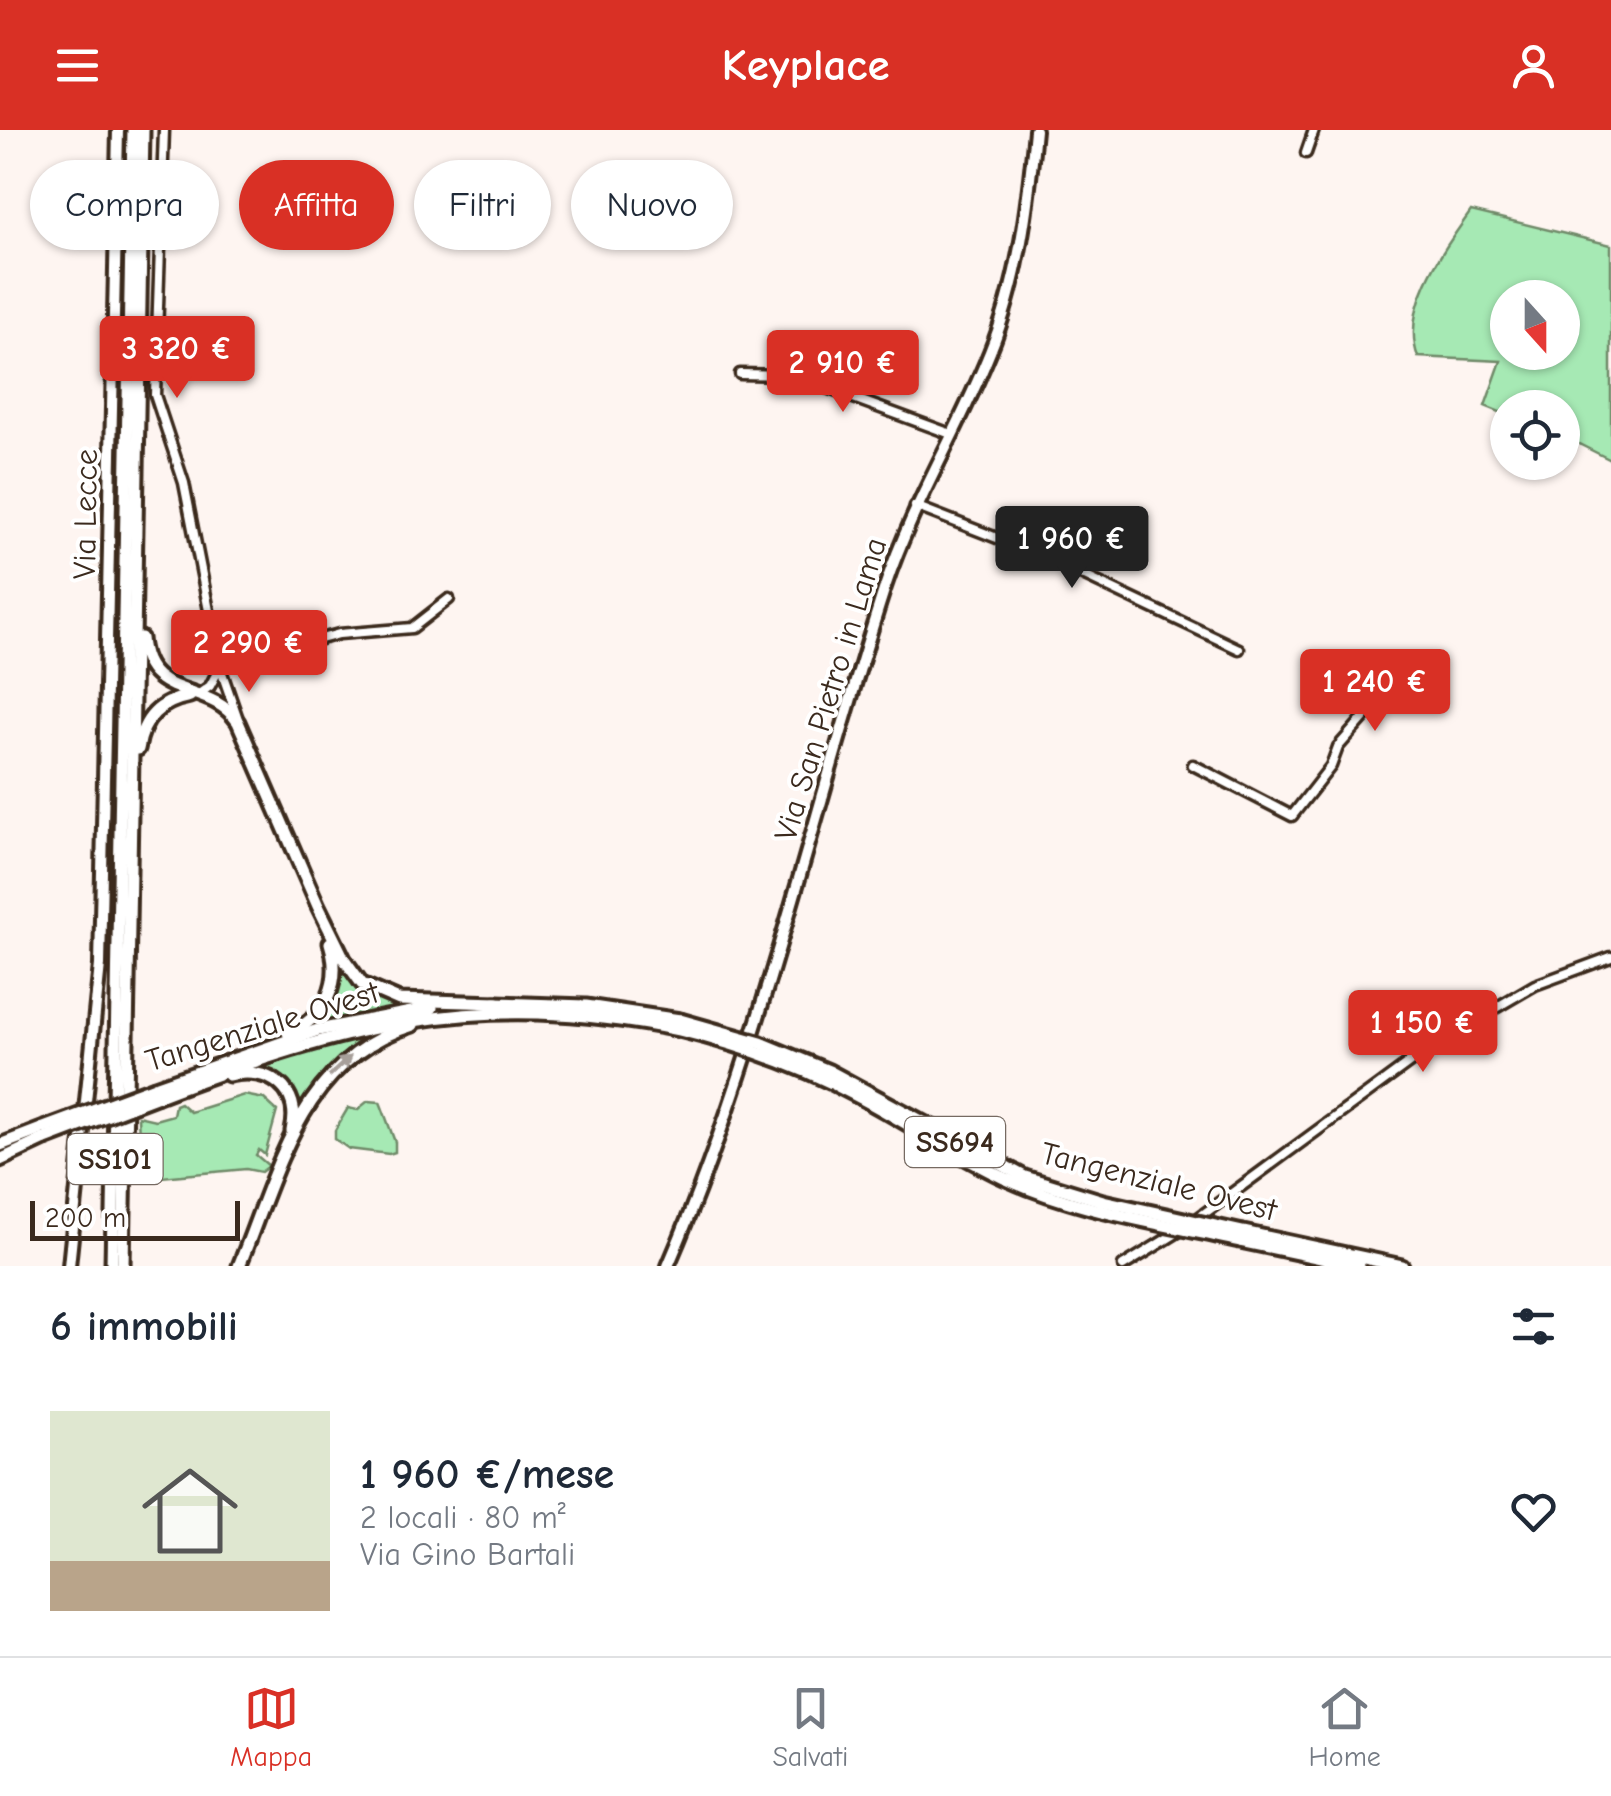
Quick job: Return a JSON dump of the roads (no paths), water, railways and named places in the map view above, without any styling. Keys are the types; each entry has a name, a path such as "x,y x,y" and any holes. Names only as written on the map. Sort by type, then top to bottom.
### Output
{"highway":[{"name":"SS101","path":"112,1266 133,130"},
{"name":"SS101","path":"126,1266 143,130"},
{"path":"137,544 143,653 159,678 216,700 231,711 318,906 355,976 378,995 412,1001 498,1002"},
{"path":"131,843 138,750 146,721 162,705 197,695"},
{"path":"209,1067 300,1028 320,1010 330,994 336,964 318,906"},
{"name":"Tangenziale Ovest","path":"156,1092 209,1067 292,1038 372,1017 498,1002 586,1006 679,1025 817,1076 972,1162 1038,1192 1076,1204 1402,1266"},
{"path":"239,1266 288,1147 323,1082 364,1046 425,1022 517,1012"},
{"name":"Tangenziale Ovest","path":"0,1145 44,1134 156,1092 340,1033 434,1016 587,1014 679,1025"},
{"path":"156,1092 238,1073 270,1076 280,1082 292,1100 294,1123 288,1147"},
{"name":"Tangenziale Ovest","path":"0,1158 44,1134"},
{"name":"Tangenziale Ovest","path":"1242,1236 1359,1266"}],"main road":[{"name":"Via Lecce","path":"69,1266 99,980 118,130"},
{"name":"Via San Pietro in Lama","path":"668,1266 714,1158 884,593 915,506 991,350 1013,284 1035,130"}],"street":[{"path":"164,130 155,395 184,484 219,662 244,735"},
{"path":"1306,153 1314,130"},
{"path":"740,374 791,375 951,434"},
{"path":"915,506 1038,554 1240,650"},
{"path":"219,662 277,652 329,636 412,628 450,599"},
{"path":"197,695 210,686 219,662"},
{"path":"1193,765 1292,816 1331,766 1338,748 1390,688"},
{"path":"1123,1266 1207,1212 1439,1041 1535,985 1611,956"}]}
